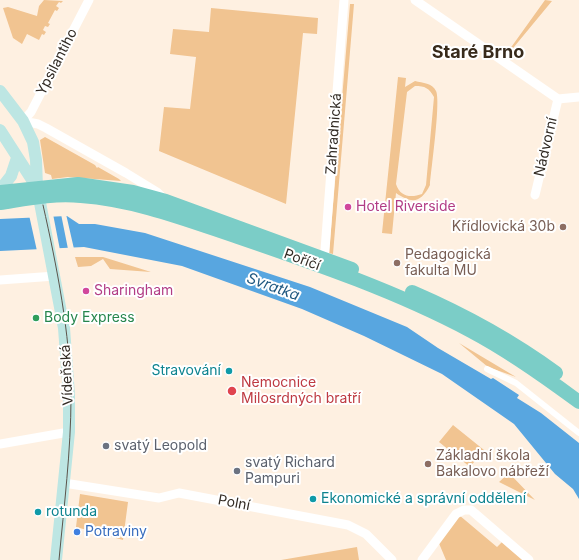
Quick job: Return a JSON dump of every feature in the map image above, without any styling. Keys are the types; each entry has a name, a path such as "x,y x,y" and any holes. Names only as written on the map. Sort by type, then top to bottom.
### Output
{"main road":[{"path":"0,91 23,121 35,152 38,194"},
{"path":"0,130 38,194"},
{"path":"0,191 11,176 17,158"},
{"name":"Poříčí","path":"0,203 71,184 98,186 133,192 166,201 324,263 446,307 514,344 579,390"},
{"name":"Poříčí","path":"0,191 79,195 131,203 324,263 467,329 509,353 579,402"},
{"name":"Vídeňská","path":"38,194 55,276 67,358 69,432 56,560"}],"street":[{"name":"Ypsilantiho","path":"23,121 32,111 89,0"},
{"name":"Zahradnická","path":"324,263 344,0"},
{"path":"415,0 558,99 579,97"},
{"name":"Nádvorní","path":"535,195 558,99"},
{"name":"Poříčí","path":"23,121 38,124 46,128 157,192 166,201"},
{"path":"0,280 55,276"},
{"path":"487,369 516,384 579,433"},
{"path":"0,444 69,432"},
{"name":"Polní","path":"64,483 159,498 179,493 348,525 366,534 392,560"},
{"path":"422,560 456,514 464,510 471,510 529,560"}],"shaded area":[{"path":"44,0 63,1 61,3 59,2 56,6 59,8 57,11 55,10 48,23 50,24 48,27 45,26 43,30 46,32 44,35 42,34 39,40 27,34 22,44 13,38 3,8 8,7 37,16 39,6"},
{"path":"545,0 552,1 509,53 506,51 509,46 512,46"},
{"path":"350,4 354,4 333,254 329,253"},
{"path":"211,8 318,18 317,34 303,33 286,204 159,151 164,107 190,109 196,57 170,54 173,29 209,32"},
{"path":"398,77 406,78 405,87 415,81 430,85 436,91 437,121 430,185 427,191 416,200 407,199 396,193 392,234 382,233","holes":["415,86 424,87 430,91 434,97 426,185 422,194 410,196 400,192 396,184 407,92"]},
{"path":"45,137 121,181 68,177 52,179 51,175 45,173 40,140"},
{"path":"75,257 103,257 151,272 110,269 103,259 91,266 78,267"},
{"path":"459,343 516,377 488,367"},
{"path":"453,425 484,450 470,467 439,442"},
{"path":"509,473 535,500 499,482"},
{"path":"80,494 128,502 123,540 76,527"},
{"path":"459,515 497,547 503,541 525,560 446,560 438,541"},
{"path":"357,547 359,560 281,560"}],"water":[{"name":"Svratka","path":"67,216 79,224 95,224 145,233 310,287 407,327 438,348 491,379 493,378 519,395 517,398 541,413 579,443 579,499 573,489 555,474 514,424 442,374 364,336 302,309 182,266 84,247 0,251 0,219"}],"pier":[{"path":"53,214 60,250 37,251 29,215"},
{"path":"61,214 66,214 74,249 68,249"}],"tram line":[{"path":"43,205 62,300 70,373 70,438 59,560"}],"place":[{"name":"Hotel Riverside","path":"348,207"},
{"name":"Křídlovická 30b","path":"563,227"},
{"name":"Pedagogická fakulta MU","path":"397,263"},
{"name":"Sharingham","path":"86,291"},
{"name":"Body Express","path":"36,318"},
{"name":"Stravování","path":"229,371"},
{"name":"Nemocnice Milosrdných bratří","path":"232,391"},
{"name":"svatý Leopold","path":"106,446"},
{"name":"Základní škola Bakalovo nábřeží","path":"428,464"},
{"name":"svatý Richard Pampuri","path":"237,471"},
{"name":"Ekonomické a správní oddělení","path":"313,499"},
{"name":"rotunda","path":"38,512"},
{"name":"Potraviny","path":"77,532"}],"district":[{"name":"Staré Brno","path":"478,53"}]}
